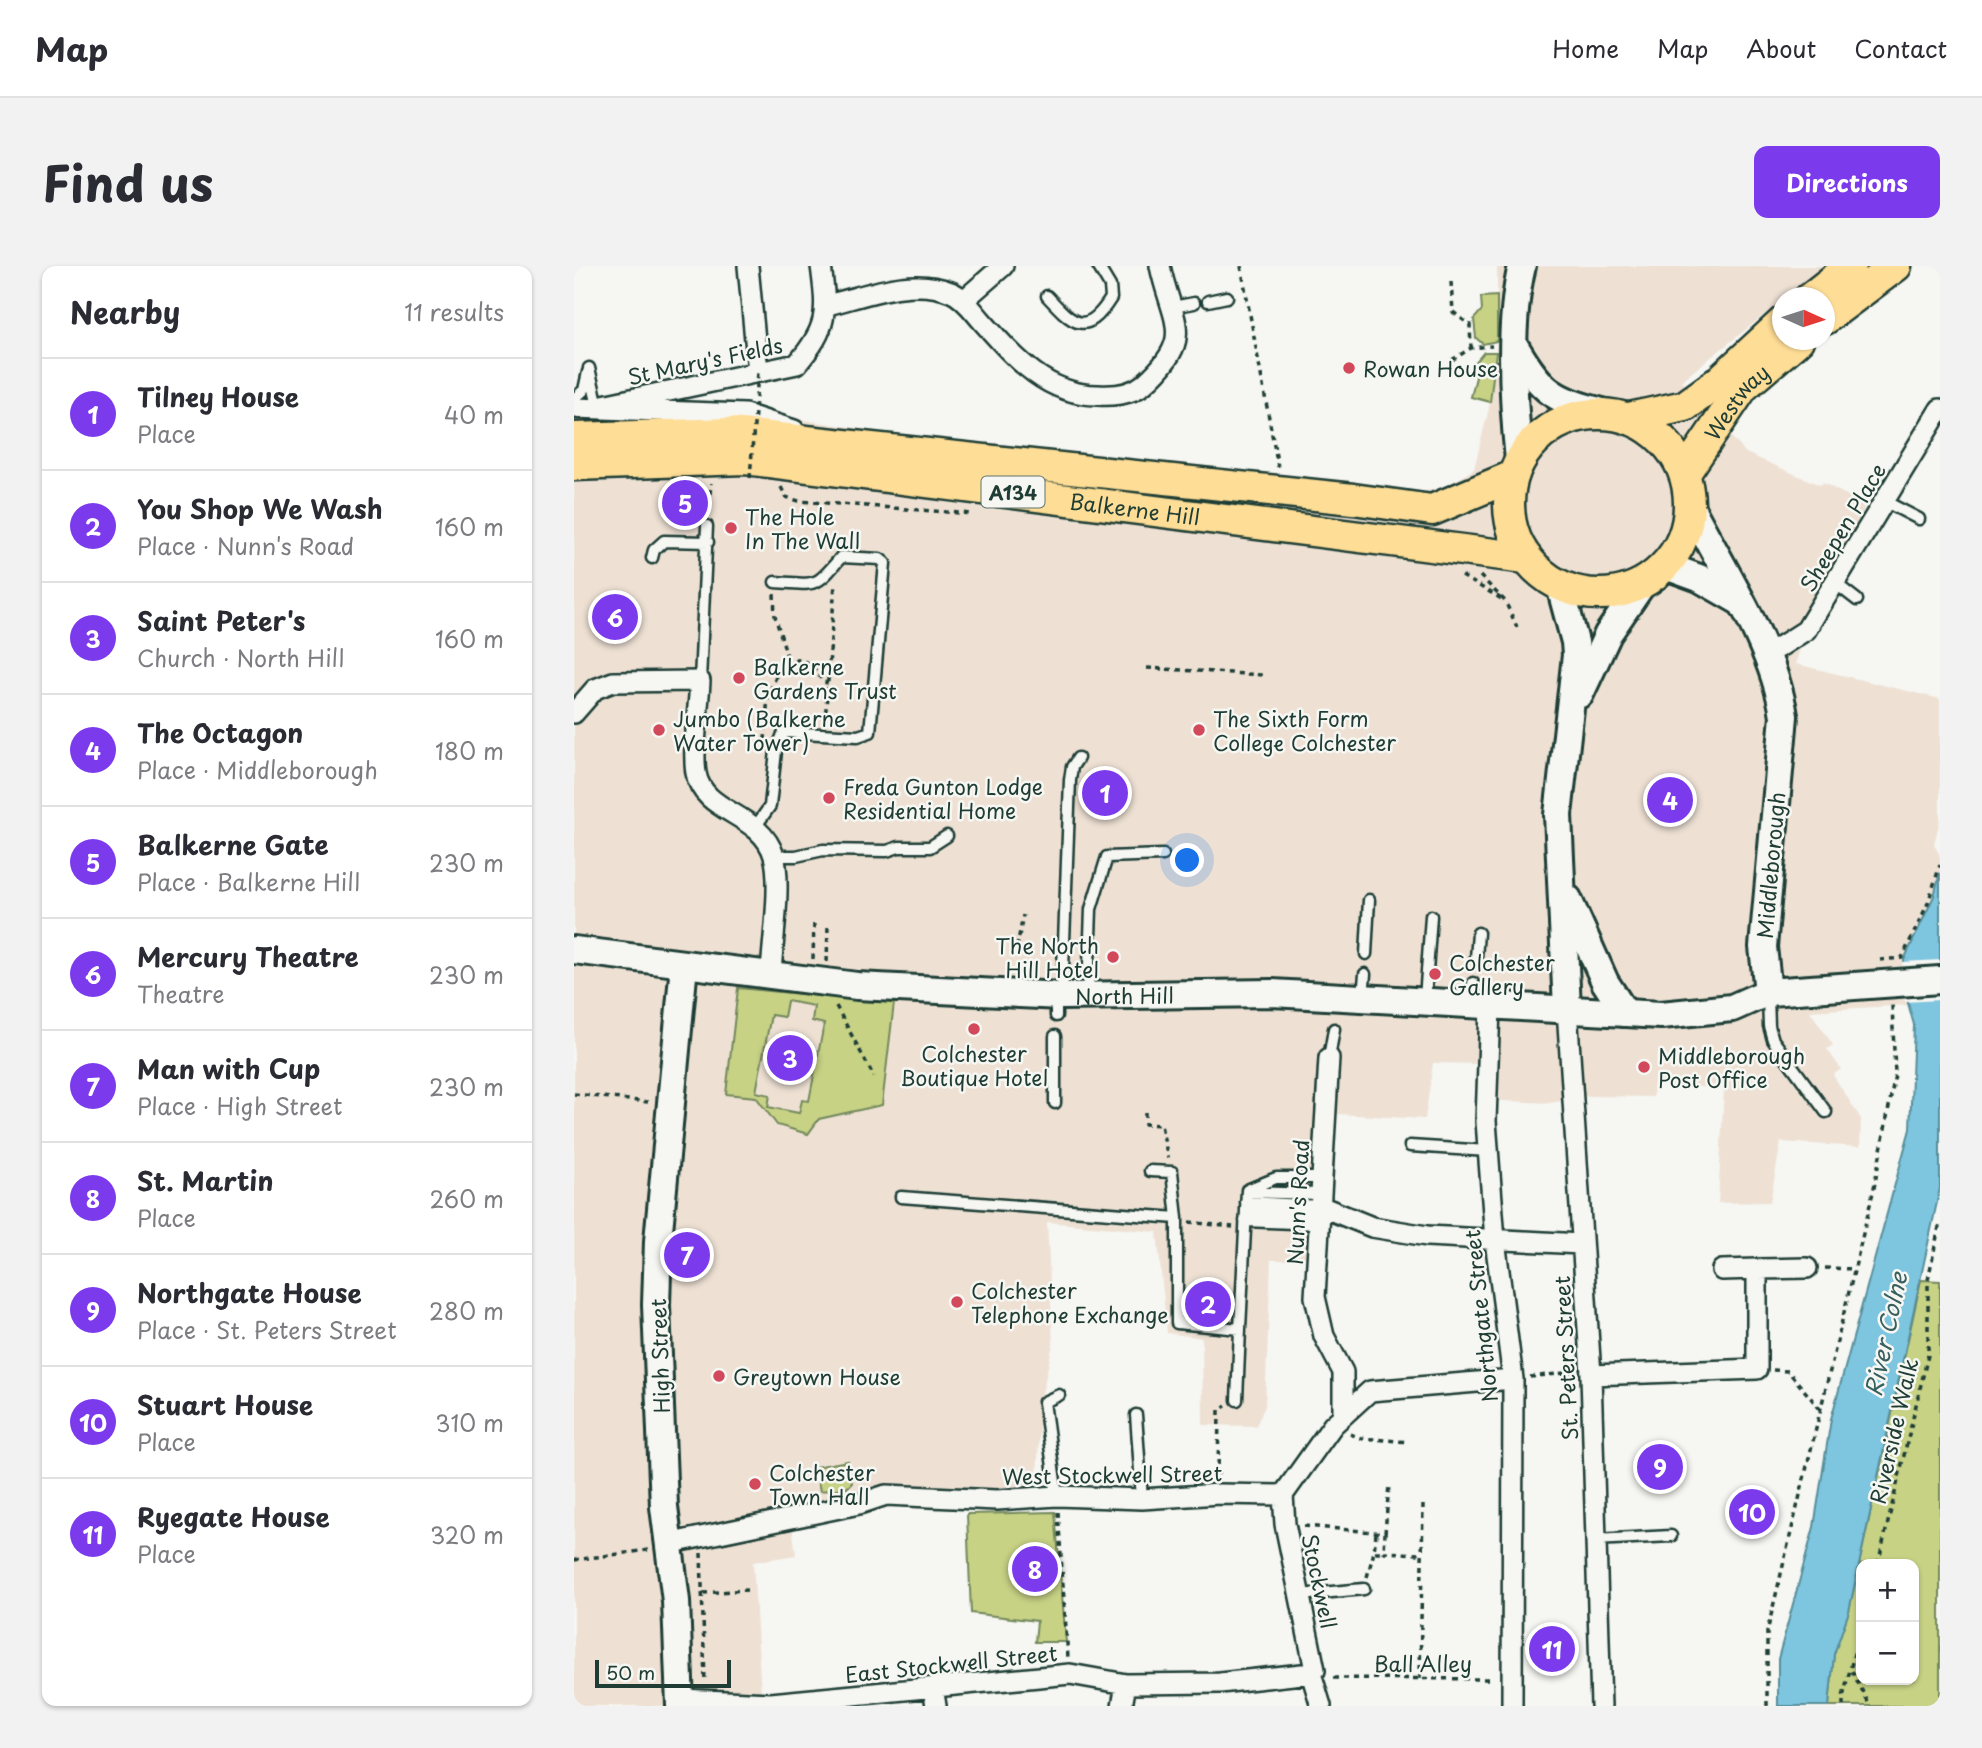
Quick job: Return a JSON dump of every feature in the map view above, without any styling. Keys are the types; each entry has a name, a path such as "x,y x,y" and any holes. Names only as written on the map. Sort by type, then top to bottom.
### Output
{"main road":[{"path":"1824,287 1851,266"},
{"path":"1835,312 1896,266"},
{"name":"Westway","path":"1618,415 1685,406 1717,383 1772,332"},
{"name":"Westway","path":"1685,474 1743,387 1786,350"},
{"name":"A134","path":"1516,468 1541,433 1559,422 1577,415 1618,415"},
{"path":"1516,468 1508,497 1509,517 1513,534 1526,558 1537,570 1560,586 1579,593 1600,595 1617,593 1655,575 1684,537 1690,506 1685,474 1664,441 1648,427 1618,415"},
{"name":"Balkerne Hill","path":"574,438 731,433 1353,499 1432,510 1516,468"},
{"name":"Balkerne Hill","path":"574,465 745,459 1526,558"}],"street":[{"name":"St Mary's Fields","path":"598,406 797,364 817,341 827,305 821,266"},
{"path":"964,300 1003,266"},
{"path":"827,305 877,292 915,286 953,293 964,300 1011,353 1043,381 1085,395 1121,394 1140,387 1169,361 1178,332 1160,266"},
{"path":"1516,468 1515,344 1517,288 1522,266"},
{"path":"749,273 758,372"},
{"path":"1515,344 1535,380 1565,402 1618,415"},
{"path":"574,408 598,406 745,414 834,444"},
{"name":"Sheepen Place","path":"1768,655 1806,630 1940,409"},
{"name":"Middleborough","path":"1690,506 1768,655 1784,716 1763,947 1768,992"},
{"path":"1567,728 1608,634 1655,575 1699,578 1739,601"},
{"path":"1560,586 1575,642 1575,675 1558,815 1567,1009 1625,1013 1700,1013 1732,1008 1768,992 1897,992 1940,980"},
{"path":"574,713 595,689 613,682 700,681 696,773 703,790 717,804 756,825 774,856 771,975"},
{"path":"1561,881 1594,960 1625,1013"},
{"name":"North Hill","path":"574,950 857,986 1066,1001 1272,993 1336,1003 1364,985 1425,1002 1479,998 1530,1007 1567,1009"},
{"path":"1530,1007 1552,989 1564,963"},
{"name":"High Street","path":"684,965 658,1241 656,1305 667,1544 689,1702"},
{"name":"Northgate Street","path":"1479,998 1495,1240 1513,1379 1512,1706"},
{"name":"St. Peters Street","path":"1567,1009 1591,1373 1601,1706"},
{"name":"Nunn's Road","path":"1329,1058 1315,1297 1324,1336 1343,1372"},
{"path":"1320,1204 1372,1227 1427,1236 1581,1244"},
{"path":"1722,1270 1807,1268"},
{"path":"1591,1373 1757,1369 1757,1269"},
{"path":"1338,1420 1343,1372 1370,1391"},
{"path":"1283,1495 1338,1420 1370,1391 1513,1379"},
{"name":"West Stockwell Street","path":"667,1544 859,1504 886,1494 997,1500 1057,1496 1142,1499 1219,1494 1283,1495"},
{"name":"Stockwell","path":"1283,1495 1285,1524 1315,1670 1311,1673 1321,1706"},
{"name":"East Stockwell Street","path":"689,1702 771,1703 935,1697 1070,1674 1126,1684 1220,1683 1311,1673"},
{"path":"1122,1706 1126,1684"}],"lane":[{"path":"1047,296 1070,321 1084,324 1090,321 1111,298 1110,286 1098,266"},
{"path":"1208,301 1227,298"},
{"path":"1173,307 1194,303"},
{"path":"574,399 584,390 589,368 598,406"},
{"path":"1884,501 1919,519"},
{"path":"700,681 707,526"},
{"path":"652,558 659,544 664,541 708,542"},
{"path":"756,825 770,806 778,746 784,732 858,736 870,732 884,563 880,559 846,556 841,557 822,580 808,584 775,582"},
{"path":"1835,583 1857,600"},
{"path":"1066,1001 1070,780 1072,767 1078,758"},
{"path":"774,856 796,856 823,850 887,852 899,847 930,846 947,836"},
{"path":"1066,1001 1107,857 1163,855"},
{"path":"1366,954 1369,900"},
{"path":"1425,1002 1432,916"},
{"path":"1476,958 1478,933"},
{"path":"1768,992 1769,1027 1773,1040 1826,1112"},
{"name":"Nunn's Road","path":"1329,1058 1334,1029"},
{"path":"1055,1036 1055,1103"},
{"path":"1410,1146 1488,1151"},
{"path":"1150,1171 1172,1172 1177,1218 1177,1323 1240,1329"},
{"path":"1237,1400 1246,1207 1276,1178 1320,1204"},
{"path":"901,1197 1177,1218"},
{"path":"1246,1207 1320,1204"},
{"path":"1246,1207 1320,1204"},
{"path":"1057,1496 1044,1402 1059,1395"},
{"path":"1136,1415 1142,1499"},
{"path":"1595,1540 1671,1536"},
{"path":"1300,1595 1364,1589"}],"path":[{"path":"1241,266 1279,472"},
{"path":"1451,282 1453,312 1470,326 1471,348"},
{"path":"1452,360 1471,348 1515,344"},
{"path":"750,478 758,372"},
{"path":"707,526 709,488 713,475"},
{"path":"824,734 835,580 830,570"},
{"path":"1475,573 1505,601 1517,627"},
{"path":"775,582 775,616 789,663"},
{"path":"1476,582 1505,601"},
{"path":"778,746 764,745 768,700 789,663 806,660 813,665 823,682 828,683"},
{"path":"1147,668 1264,675"},
{"path":"1877,960 1902,958 1928,903 1940,865"},
{"path":"1017,947 1023,915"},
{"path":"813,954 814,922"},
{"path":"827,957 828,926"},
{"path":"1767,1706 1767,1632 1874,1188 1895,1074 1897,992"},
{"path":"829,1003 839,1007 874,1077"},
{"path":"574,1094 648,1102 672,1097"},
{"path":"1144,1112 1145,1124 1161,1125 1172,1172"},
{"name":"Riverside Walk","path":"1879,1559 1928,1355 1928,1280 1940,1222"},
{"path":"1203,1225 1234,1227"},
{"path":"1807,1268 1854,1269"},
{"path":"1757,1369 1788,1370 1821,1409"},
{"path":"1513,1379 1591,1373"},
{"path":"1219,1494 1219,1410 1237,1400"},
{"path":"1338,1420 1361,1438 1409,1442"},
{"path":"1384,1552 1389,1485"},
{"path":"1057,1496 1070,1674"},
{"path":"1420,1679 1420,1553 1423,1505"},
{"path":"1285,1524 1385,1533"},
{"path":"1364,1589 1377,1532"},
{"path":"689,1702 703,1593 701,1537"},
{"path":"574,1560 645,1552 667,1544"},
{"path":"1374,1552 1420,1553"},
{"path":"703,1593 747,1590"},
{"path":"1843,1706 1843,1697 1856,1652"},
{"path":"1852,1671 1870,1706"},
{"name":"Ball Alley","path":"1333,1678 1512,1679"}],"shaded area":[{"path":"1497,266 1828,266 1800,287 1772,287 1772,309 1681,381 1746,453 1820,485 1823,483 1862,503 1864,509 1808,614 1796,664 1940,699 1940,820 1934,844 1940,856 1940,1003 1810,1011 1833,1045 1827,1049 1841,1069 1833,1075 1861,1119 1860,1147 1781,1142 1770,1202 1718,1203 1724,1088 1654,1085 1653,1097 1588,1096 1550,1103 1481,1100 1482,1064 1433,1063 1425,1119 1320,1113 1310,1260 1271,1260 1265,1406 1256,1426 1203,1425 1202,1338 1167,1333 1157,1232 1047,1222 1053,1344 1041,1398 1036,1498 886,1495 792,1526 796,1555 753,1562 761,1694 769,1706 574,1706 574,413 747,411 1008,452 1390,497 1444,488 1474,469 1489,408 1497,341"}],"green space":[{"path":"1497,296 1497,341 1483,344 1476,338 1474,319 1482,310 1481,297"},
{"path":"1484,352 1496,352 1490,402 1471,397 1476,377 1474,364"},
{"path":"738,988 894,1003 882,1105 819,1119 808,1134 777,1125 756,1097 726,1094","holes":["787,1001 814,1006 812,1021 824,1024 809,1101 802,1100 799,1113 768,1107 770,1095 756,1092 771,1015 784,1017"]},
{"path":"1921,1280 1940,1281 1940,1706 1829,1706 1834,1654 1849,1611 1856,1579 1856,1685 1919,1685 1919,1559 1860,1559"},
{"path":"848,1461 852,1483 847,1488 820,1491 815,1467"},
{"path":"1055,1512 1066,1642 1035,1642 1037,1621 971,1613 967,1514"}],"water":[{"name":"River Colne","path":"1940,873 1940,1188 1860,1559 1856,1559 1856,1578 1849,1611 1834,1654 1829,1706 1778,1706 1778,1659 1814,1527 1831,1419 1910,1129 1914,1025 1908,1003 1904,960 1934,896"}],"pier":[{"path":"1940,960 1940,1000 1905,1002 1902,962"}],"place":[{"name":"Rowan House","path":"1349,368"},
{"name":"Balkerne Gate","path":"685,503"},
{"name":"The Hole In The Wall","path":"731,528"},
{"name":"Mercury Theatre","path":"615,617"},
{"name":"Balkerne Gardens Trust","path":"739,678"},
{"name":"Jumbo (Balkerne Water Tower)","path":"659,730"},
{"name":"The Sixth Form College Colchester","path":"1199,730"},
{"name":"Tilney House","path":"1105,793"},
{"name":"Freda Gunton Lodge Residential Home","path":"829,798"},
{"name":"The Octagon","path":"1670,800"},
{"name":"The North Hill Hotel","path":"1113,957"},
{"name":"Colchester Gallery","path":"1435,974"},
{"name":"Colchester Boutique Hotel","path":"974,1029"},
{"name":"Saint Peter's","path":"790,1058"},
{"name":"Middleborough Post Office","path":"1644,1067"},
{"name":"Man with Cup","path":"687,1255"},
{"name":"Colchester Telephone Exchange","path":"957,1302"},
{"name":"You Shop We Wash","path":"1208,1304"},
{"name":"Greytown House","path":"719,1376"},
{"name":"Northgate House","path":"1660,1467"},
{"name":"Colchester Town Hall","path":"755,1484"},
{"name":"Stuart House","path":"1752,1512"},
{"name":"St. Martin","path":"1035,1569"},
{"name":"Ryegate House","path":"1552,1649"}]}
